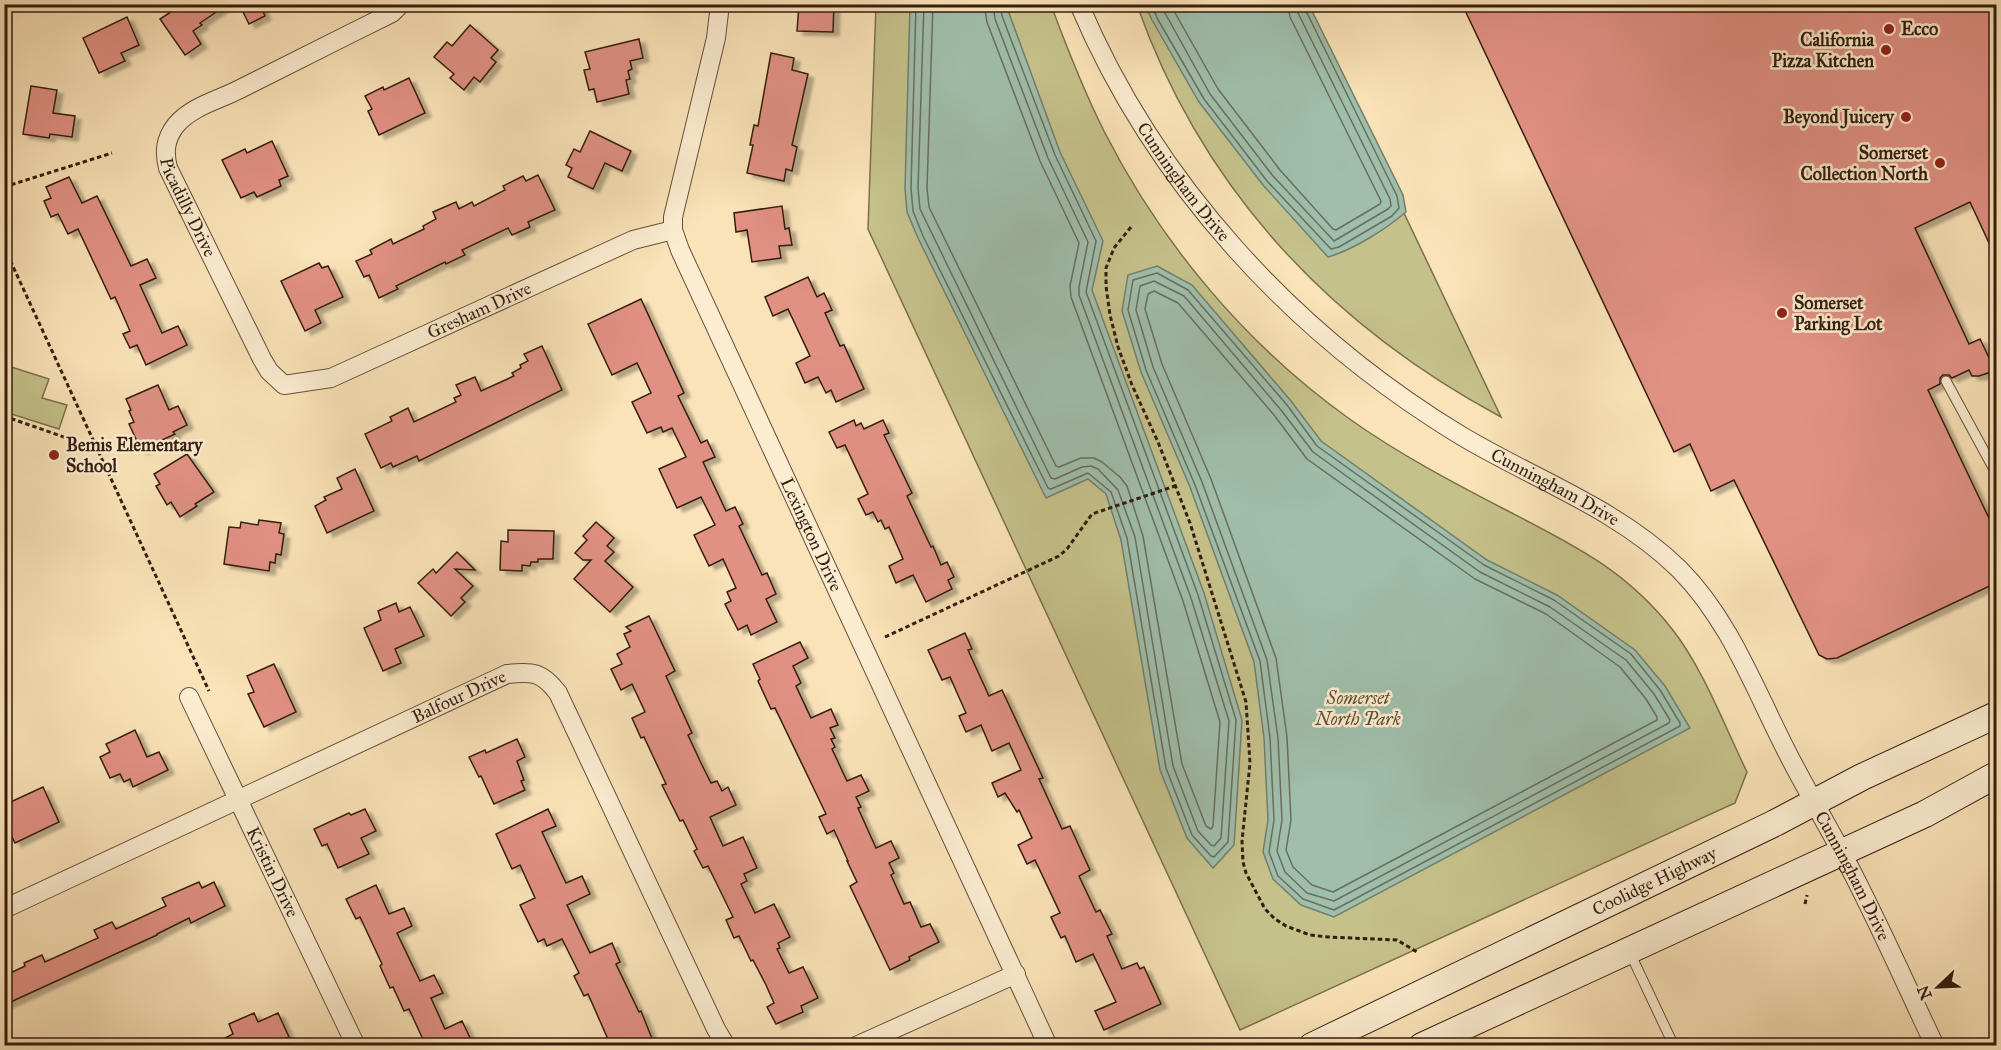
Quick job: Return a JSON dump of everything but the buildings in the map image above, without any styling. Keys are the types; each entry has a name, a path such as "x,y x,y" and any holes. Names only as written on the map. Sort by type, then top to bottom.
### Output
{"main road":[{"name":"Coolidge Highway","path":"1312,1046 1775,823 1862,777 1996,715"},
{"path":"1422,1046 1924,814 1996,775"}],"street":[{"name":"Picadilly Drive","path":"284,385 269,371 262,359 168,168 164,153 176,126 191,112 392,13 401,4"},
{"name":"Lexington Drive","path":"720,4 716,38 676,200 673,230 1048,1046"},
{"name":"Cunningham Drive","path":"1079,4 1125,98 1171,169 1227,239 1304,318 1352,360 1404,400 1472,442 1627,526 1648,541 1683,573 1712,608 1726,630 1813,803 1842,852 1935,1046"},
{"name":"Gresham Drive","path":"284,385 331,378 633,240 673,230"},
{"name":"Balfour Drive","path":"4,909 507,675 527,672 541,676 550,682 558,693 726,1046"},
{"name":"Kristin Drive","path":"189,697 356,1046"},
{"path":"856,1046 1016,974"}],"lane":[{"path":"1946,381 1996,473"},
{"path":"1629,951 1674,1046"}],"path":[{"path":"4,188 112,153"},
{"path":"1131,227 1114,248 1106,268 1110,315 1118,347 1132,385 1158,442 1190,523 1246,702 1250,763 1242,852 1251,886 1265,909 1275,919 1298,931 1328,937 1397,940 1417,952"},
{"path":"4,247 209,691"},
{"path":"4,416 75,441 85,443 93,441"},
{"path":"885,637 1059,556 1067,549 1088,517 1096,512 1176,486"},
{"path":"1989,516 1996,512"},
{"path":"1805,904 1807,895"}],"green space":[{"name":"Somerset North Park","path":"876,5 1051,5 1090,102 1128,174 1153,215 1181,254 1243,327 1313,391 1351,420 1426,467 1595,559 1635,590 1672,629 1704,680 1747,772 1735,803 1240,1030 868,229"},
{"path":"1137,5 1305,5 1501,417 1439,380 1381,340 1328,295 1279,246 1236,192 1197,134 1164,72"},
{"path":"5,365 49,379 42,398 67,405 59,429 5,412"}],"water":[{"path":"910,5 1006,5 1060,152 1103,241 1092,290 1204,593 1242,720 1234,845 1213,868 1187,838 1160,770 1121,540 1106,494 1088,479 1046,498 907,212 905,189"},
{"path":"1145,5 1309,5 1403,195 1406,212 1369,238 1328,257 1263,185 1199,102"},
{"path":"1157,266 1192,285 1291,401 1321,441 1487,560 1557,595 1635,650 1665,686 1690,728 1334,917 1301,905 1273,879 1263,852 1268,820 1264,738 1254,662 1190,487 1141,372 1122,311 1128,275"}],"place":[{"name":"Ecco","path":"1889,29"},
{"name":"California Pizza Kitchen","path":"1886,50"},
{"name":"Beyond Juicery","path":"1906,117"},
{"name":"Somerset Collection North","path":"1940,163"},
{"name":"Somerset Parking Lot","path":"1782,313"},
{"name":"Bemis Elementary School","path":"54,455"}]}
